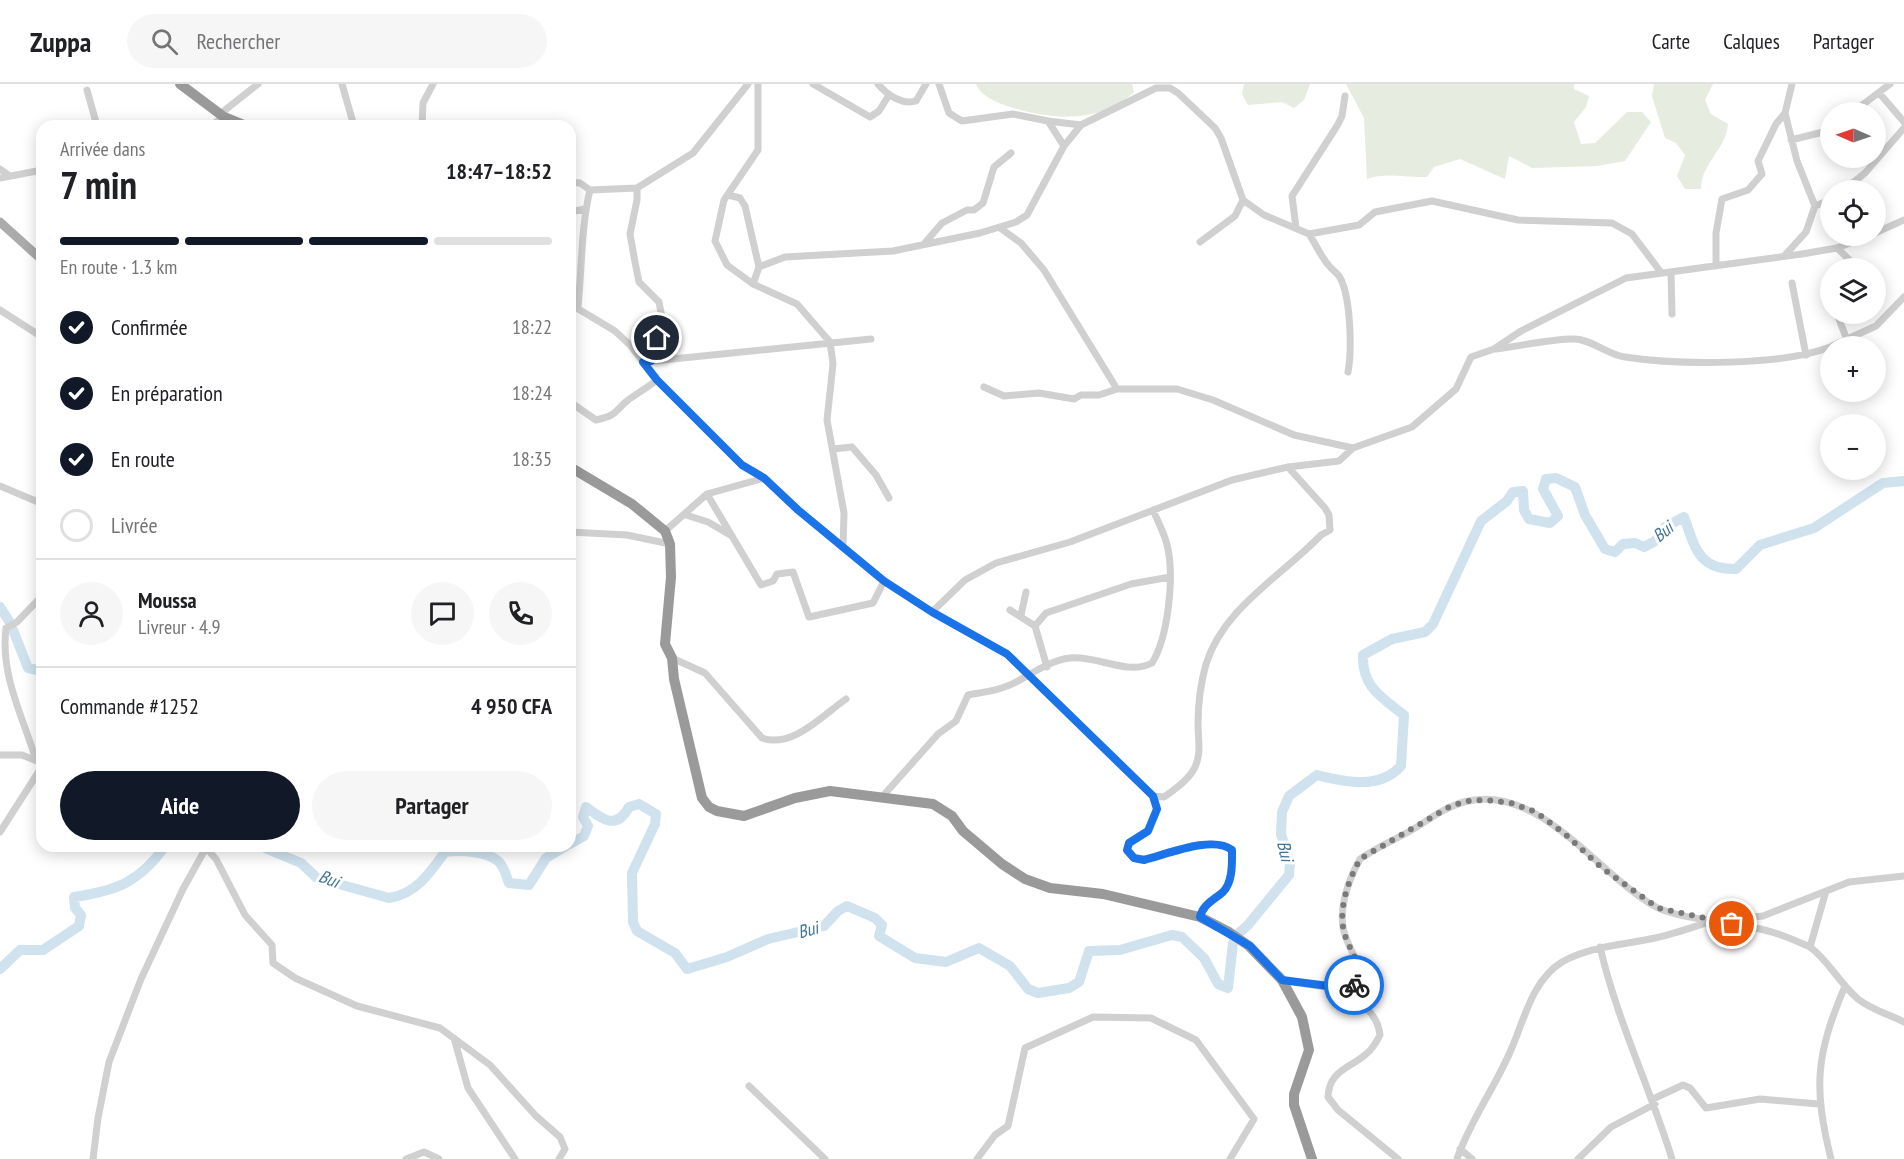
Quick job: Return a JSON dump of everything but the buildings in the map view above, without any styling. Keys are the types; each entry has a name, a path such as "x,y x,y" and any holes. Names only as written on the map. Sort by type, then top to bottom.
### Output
{"highway":[{"path":"180,84 222,116 232,120"},
{"path":"576,471 632,504 665,531 670,544 671,578 664,644 672,658 674,679 702,798 709,807 744,816 795,798 831,791 933,804 952,816 963,831 1002,864 1025,879 1050,888 1103,894 1200,917 1229,932 1250,946 1282,980 1302,1017 1309,1050 1294,1094 1294,1105 1312,1159"}],"main road":[{"path":"0,222 36,255"}],"street":[{"path":"217,120 258,84"},
{"path":"342,84 352,120"},
{"path":"422,120 423,103 432,84"},
{"path":"576,183 590,190 636,188 693,153 748,84"},
{"path":"758,84 758,150 724,200 715,242 727,265 753,284 797,304 830,342 833,364 827,411 844,513 843,548"},
{"path":"813,84 870,117 879,111 889,95"},
{"path":"878,84 889,95 912,102 919,97 926,84"},
{"path":"939,84 949,113 962,121 1012,114 1081,124"},
{"path":"1716,266 1716,233 1722,199 1748,190 1762,174 1758,161 1776,124 1785,113 1792,84"},
{"path":"1868,102 1890,84"},
{"path":"759,267 785,257 893,251 1000,228 1027,215 1064,146 1081,124 1156,88 1170,88 1192,104 1215,128 1221,138 1243,200 1264,215 1310,234 1359,225 1376,212 1432,201 1518,220 1612,223 1632,234 1660,271"},
{"path":"87,90 95,120"},
{"path":"1880,94 1904,122"},
{"path":"1296,228 1292,196 1337,126 1342,116 1345,96"},
{"path":"1785,113 1791,140 1815,206 1806,232 1785,255"},
{"path":"1048,121 1064,146"},
{"path":"1856,180 1904,128"},
{"path":"1791,140 1820,133"},
{"path":"924,244 942,223 979,207 990,186 994,167 1011,153"},
{"path":"0,169 10,176"},
{"path":"0,178 36,171"},
{"path":"636,188 637,200 630,234 635,262 639,282 659,302 664,328 650,348 647,361"},
{"path":"576,297 584,259 585,209 590,190"},
{"path":"728,195 740,198 745,206 759,267 753,284"},
{"path":"1200,242 1234,216 1243,200"},
{"path":"1815,206 1820,204"},
{"path":"576,211 585,209"},
{"path":"1886,228 1904,220"},
{"path":"1000,228 1021,243 1044,270 1117,390"},
{"path":"1310,234 1325,262 1339,276 1346,299 1347,320 1352,336 1348,372"},
{"path":"1494,349 1521,331 1606,286 1626,278 1660,271 1671,273 1842,246"},
{"path":"1837,248 1848,258"},
{"path":"1671,273 1672,314"},
{"path":"1792,283 1806,355"},
{"path":"1855,336 1876,326 1904,297"},
{"path":"576,307 615,331 647,361 657,380 742,465 764,478 843,548 884,581 932,612 1007,654 1029,673 1153,796 1157,809"},
{"path":"0,310 36,333"},
{"path":"647,361 871,339"},
{"path":"932,612 965,580 996,563 1070,542 1232,480 1288,466 1339,461 1353,448 1412,427 1456,389 1471,357 1494,349 1576,339 1622,357 1658,362 1736,361 1806,355 1820,351"},
{"path":"576,406 596,420 609,417 620,410 626,401 657,380"},
{"path":"984,387 1004,396 1038,393 1074,399 1081,395 1098,395 1117,390 1177,389 1213,400 1294,435 1353,448"},
{"path":"833,449 852,447 876,475 889,498"},
{"path":"1200,917 1207,904 1225,890 1232,870 1232,850 1224,844 1209,843 1144,860 1134,858 1127,850 1129,843 1148,831 1164,797 1188,778 1199,757 1198,723 1203,675 1219,638 1240,609 1273,576 1321,534 1330,530 1329,515 1325,508 1288,466"},
{"path":"665,531 686,515 707,494 764,478"},
{"path":"0,486 36,501"},
{"path":"707,494 749,563 757,583 760,585 767,583 777,574 789,571 796,575 809,617 873,603 884,581"},
{"path":"882,797 938,734 956,721 968,695 1004,687 1018,682 1029,673 1075,658 1137,667 1152,663 1161,645 1170,577 1168,547 1153,510"},
{"path":"686,515 708,522 732,536"},
{"path":"576,532 627,535 670,544"},
{"path":"1035,626 1046,613 1131,584 1170,577"},
{"path":"1022,615 1026,592"},
{"path":"36,602 17,622 6,628 3,663 36,760"},
{"path":"1010,610 1022,615 1035,626 1047,667"},
{"path":"672,658 705,673 762,738 771,741 800,733 846,699"},
{"path":"0,754 22,755 36,760"},
{"path":"0,832 36,777"},
{"path":"1153,796 1164,797"},
{"path":"1282,980 1344,988 1354,985 1361,978 1360,967 1344,934 1342,919 1353,871 1360,859 1434,815 1468,801 1486,800 1511,803 1536,812 1566,835 1602,868 1658,908 1712,921 1779,933 1810,947 1820,954 1845,986 1871,1009 1904,1022"},
{"path":"93,1159 109,1062 141,979 183,889 204,852"},
{"path":"211,852 245,915 272,945 273,963 287,974 357,1006 431,1024 454,1038 490,1065 536,1116 560,1137 565,1149 559,1159"},
{"path":"1457,1159 1510,1053 1531,998 1550,971 1562,962 1600,947 1656,938 1712,921 1763,916 1857,880 1904,876"},
{"path":"1810,947 1826,891"},
{"path":"1600,947 1631,1047 1654,1102 1672,1159"},
{"path":"1832,1159 1819,1104 1818,1086 1821,1053 1845,986"},
{"path":"1344,988 1367,1008 1378,1024 1380,1035 1365,1056 1341,1069 1333,1078 1328,1097 1338,1110 1398,1159"},
{"path":"977,1159 995,1135 1008,1125 1025,1048 1093,1017 1151,1018 1196,1040 1254,1119 1230,1159"},
{"path":"454,1038 468,1088 515,1159"},
{"path":"1578,1159 1611,1127 1683,1085 1690,1088 1706,1108 1760,1099 1819,1104"},
{"path":"749,1086 825,1159"},
{"path":"1460,1149 1472,1159"},
{"path":"406,1159 424,1152 439,1159"}],"shaded area":[{"path":"976,84 1132,84 1134,92 1106,110 1075,116 1058,116 1042,115 1010,107 990,99"},
{"path":"1244,84 1310,84 1304,100 1294,108 1282,102 1248,105 1242,94"},
{"path":"1346,84 1574,84 1574,89 1589,96 1586,107 1574,122 1581,144 1595,143 1627,112 1642,112 1651,122 1625,161 1597,166 1532,168 1509,156 1505,179 1460,159 1434,167 1427,177 1389,176 1367,179 1364,118"},
{"path":"1654,84 1713,84 1705,100 1711,114 1728,124 1723,141 1705,172 1701,189 1685,189 1677,176 1685,155 1676,143 1665,138 1652,96"}],"waterway":[{"name":"Bui","path":"576,841 584,836 588,826 583,817 586,807 603,819 614,821 619,819 629,807 639,804 656,814 655,824 632,873 633,922 637,931 675,953 687,969 727,957 768,939 824,926 838,911 847,906 875,918 882,925 879,936 915,958 946,962 979,948 1010,966 1028,989 1038,993 1069,988 1079,982 1089,951 1120,950 1172,935 1182,937 1204,958 1218,984 1228,988 1233,943 1289,875 1290,864 1281,834 1282,812 1289,796 1317,775 1351,782 1372,781 1383,779 1401,766 1404,715 1381,697 1369,683 1363,655 1392,639 1425,632 1433,624 1481,521 1507,501 1513,492 1523,491 1524,510 1529,519 1550,523 1558,516 1543,489 1546,479 1556,478 1575,487 1585,515 1605,549 1615,552 1623,544 1635,543 1644,547 1655,541 1665,527 1684,517 1700,555 1713,566 1736,569 1760,545 1814,528 1883,483 1904,481"},
{"path":"0,607 9,621"},
{"path":"13,630 28,668 36,670"},
{"name":"Bui","path":"0,969 20,950 43,950 79,926 81,915 75,908 74,897 102,892 126,883 146,868 160,852"},
{"name":"Bui","path":"274,852 301,863 317,878 389,898 399,896 415,887 428,875 445,852"},
{"name":"Bui","path":"472,852 487,855 500,863 509,883 529,885 546,858 556,852"}],"way so far":[{"path":"1354,985 1361,978 1360,967 1344,934 1342,919 1353,871 1360,859 1434,815 1451,806 1468,801 1486,800 1511,803 1536,812 1566,835 1602,868 1658,908 1732,924"}],"route":[{"path":"657,338 650,348 651,361 643,362 657,380 742,465 764,478 798,510 884,581 932,612 1007,654 1153,796 1157,809 1148,831 1129,843 1127,850 1134,858 1144,860 1209,843 1224,844 1232,850 1232,870 1225,890 1207,904 1201,911 1200,917 1250,946 1282,980 1344,988 1354,985"}]}
